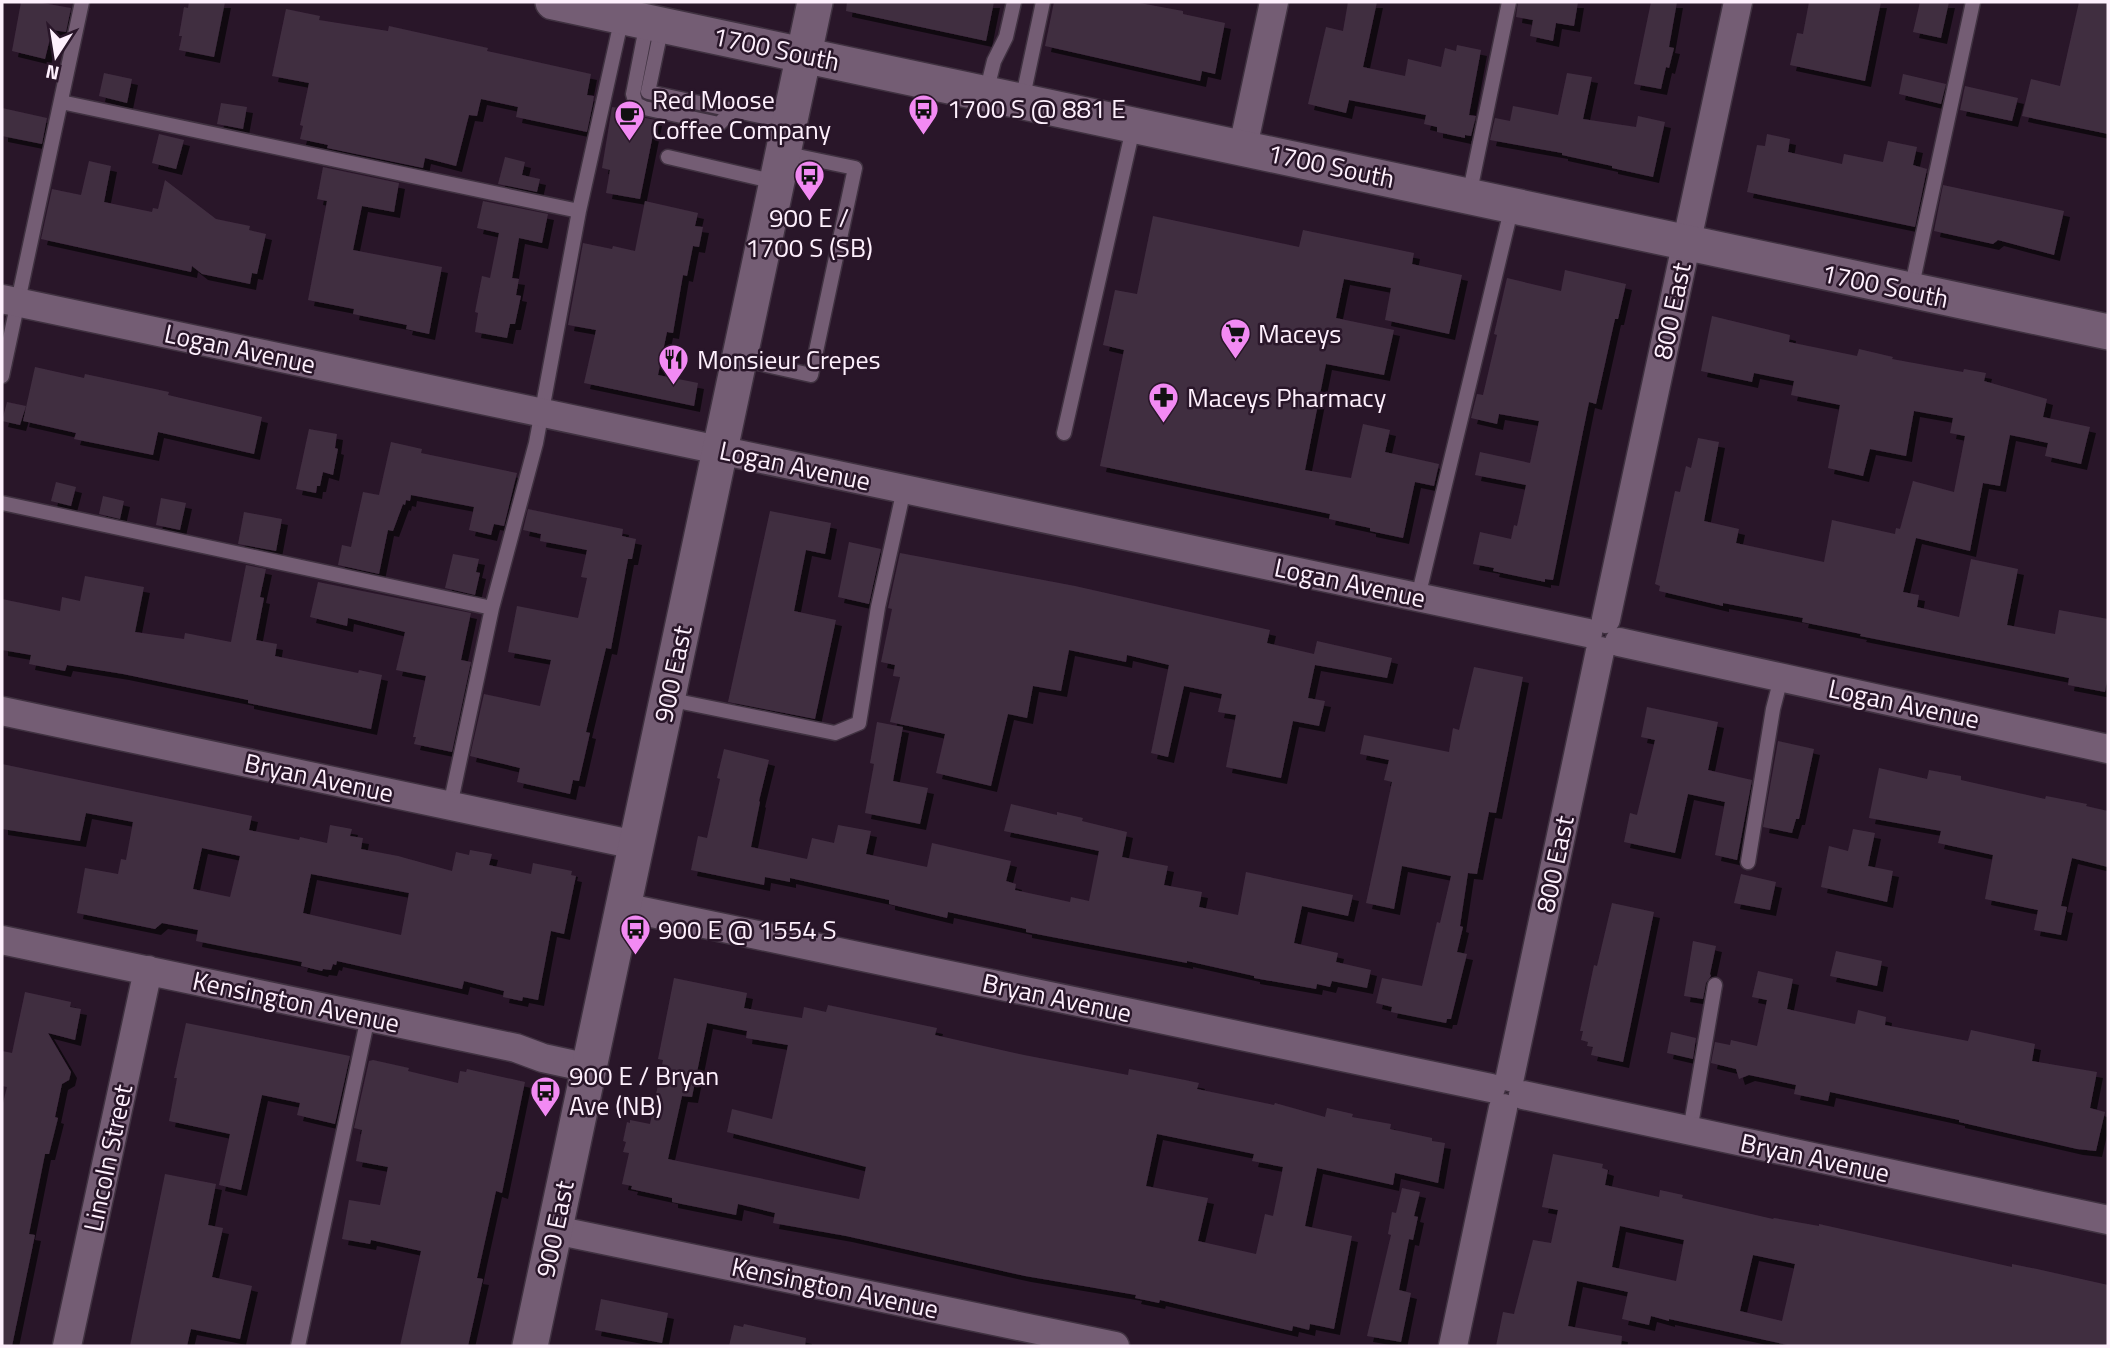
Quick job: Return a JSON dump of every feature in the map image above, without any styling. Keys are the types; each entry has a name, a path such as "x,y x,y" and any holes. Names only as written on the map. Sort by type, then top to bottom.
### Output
{"street":[{"name":"1700 South","path":"553,2 639,16 804,55 2108,332"},
{"name":"900 East","path":"530,1346 815,2"},
{"path":"1243,147 1274,2"},
{"name":"800 East","path":"1453,1346 1738,2"},
{"name":"Logan Avenue","path":"10,301 1603,636 2108,749"},
{"name":"Bryan Avenue","path":"2,711 636,845"},
{"name":"Bryan Avenue","path":"623,907 2108,1220"},
{"name":"Kensington Avenue","path":"2,940 516,1048 543,1058 589,1068"},
{"name":"Lincoln Street","path":"67,1346 148,970"},
{"name":"Kensington Avenue","path":"555,1230 1115,1346"}],"lane":[{"path":"2,376 10,301 61,102 82,2"},
{"path":"986,93 994,61 1006,37 1014,2"},
{"path":"1022,101 1043,2"},
{"path":"1468,196 1509,2"},
{"path":"1910,291 1973,2"},
{"path":"639,16 648,92 733,110 783,152"},
{"path":"450,806 492,608 542,413 579,211 639,16"},
{"path":"61,102 579,211"},
{"path":"1064,433 1134,124"},
{"path":"668,157 783,152 855,168 811,375 740,359"},
{"path":"1418,597 1512,206"},
{"path":"667,699 835,733 859,723 878,607 904,489"},
{"path":"2,503 492,608"},
{"path":"1748,862 1773,709 1781,677"},
{"path":"1690,1131 1715,985"},
{"path":"298,1346 368,1017"}],"building":[{"path":"21,2 71,8 66,32 52,30 45,59 12,51"},
{"path":"189,2 225,2 214,57 179,50 184,7 188,8"},
{"path":"847,2 994,2 986,41 846,11"},
{"path":"1054,2 1134,2 1183,11 1183,14 1225,23 1215,74 1202,71 1200,81 1045,46"},
{"path":"1348,2 1377,2 1363,67 1405,76 1408,59 1441,67 1445,48 1456,51 1457,45 1481,50 1469,115 1476,116 1471,136 1465,135 1465,138 1437,132 1437,127 1424,124 1426,115 1349,100 1346,113 1308,104 1326,27 1343,31"},
{"path":"1518,2 1578,2 1574,26 1556,23 1553,41 1530,36 1533,20 1516,17"},
{"path":"1651,2 1677,2 1669,47 1674,48 1661,89 1634,84"},
{"path":"1809,2 1881,2 1865,81 1790,65 1797,33 1803,34"},
{"path":"1920,2 1949,2 1941,38 1913,32"},
{"path":"2079,2 2108,2 2108,134 2022,116 2031,79 2060,86"},
{"path":"286,9 320,16 319,20 388,31 389,26 591,74 587,95 594,96 587,132 516,117 518,107 481,99 477,116 469,115 456,166 425,158 423,168 327,148 328,145 300,139 303,126 300,125 309,83 272,76"},
{"path":"104,73 132,79 127,103 99,96"},
{"path":"1567,73 1592,77 1583,119 1636,127 1638,116 1665,122 1653,177 1562,153 1490,140 1495,118 1510,121 1513,106 1558,115"},
{"path":"1903,74 1946,84 1941,104 1899,94"},
{"path":"1965,86 2018,98 2012,121 1960,110"},
{"path":"221,103 247,107 243,129 217,124"},
{"name":"Red Moose Coffee Company","path":"612,107 656,120 640,199 606,193 610,170 602,168"},
{"path":"2,108 47,118 42,144 2,136"},
{"path":"159,134 184,140 176,169 152,163"},
{"path":"1767,134 1790,139 1788,152 1842,164 1844,154 1883,162 1888,141 1917,147 1913,165 1927,169 1915,227 1747,192 1757,145 1765,146"},
{"path":"505,157 525,162 522,175 540,179 537,192 498,184"},
{"path":"89,161 111,166 104,202 152,212 153,208 158,209 165,180 216,219 250,226 249,230 266,234 257,274 252,273 250,284 202,274 192,266 191,272 41,239 52,189 81,195"},
{"path":"323,167 399,183 394,212 362,206 353,250 442,267 429,334 406,329 407,325 353,314 354,309 308,300 327,201 317,199"},
{"path":"1943,185 2064,211 2054,255 1998,240 1993,244 1934,231"},
{"path":"483,201 548,214 542,243 519,238 512,278 519,279 516,295 521,296 515,324 510,324 507,338 475,332 478,313 475,312 482,276 490,278 499,233 477,228"},
{"path":"645,201 698,213 695,226 703,227 699,247 693,246 687,276 683,275 673,333 667,332 658,375 698,383 694,406 584,383 596,330 568,325 583,243 635,251"},
{"path":"1153,216 1299,247 1303,230 1414,253 1412,264 1462,275 1449,334 1385,320 1391,288 1344,279 1336,318 1394,330 1384,375 1326,364 1305,470 1351,478 1363,424 1390,430 1385,452 1439,464 1434,486 1415,482 1403,538 1329,519 1330,514 1100,466 1124,350 1103,345 1115,290 1137,294"},
{"path":"1565,270 1626,284 1618,319 1615,319 1596,404 1589,402 1553,580 1545,579 1545,582 1473,564 1480,532 1511,539 1514,525 1517,526 1526,485 1475,475 1480,452 1530,463 1539,421 1499,414 1497,424 1471,418 1477,394 1483,395 1507,278 1561,291"},
{"path":"1712,316 1790,335 1789,342 1857,356 1859,349 1893,357 1892,359 1963,372 1964,369 1986,373 1984,381 2047,399 2043,417 2090,427 2081,464 2045,456 2048,443 2010,435 2000,486 1983,483 1970,551 1916,538 1903,592 1919,595 1917,607 1959,617 1971,559 2018,569 2007,625 2055,634 2059,610 2108,619 2108,674 2105,692 2068,685 2069,678 1860,636 1861,634 1802,622 1803,618 1723,603 1723,606 1659,591 1660,586 1655,584 1675,491 1680,492 1686,466 1691,468 1698,438 1719,442 1704,521 1739,529 1736,543 1824,562 1832,520 1895,534 1896,528 1900,529 1913,481 1954,492 1965,436 1950,433 1953,418 1914,411 1906,456 1870,449 1863,476 1828,468 1840,405 1791,395 1794,381 1754,373 1752,382 1701,371"},
{"path":"35,367 84,378 85,374 169,392 168,395 262,417 254,454 158,432 153,455 74,439 76,433 23,421"},
{"path":"7,402 26,406 20,425 2,421"},
{"path":"309,429 337,434 335,448 338,449 333,475 323,472 316,493 296,489"},
{"path":"391,442 422,449 421,453 517,473 504,526 494,524 491,535 469,530 474,507 411,495 410,501 406,500 405,505 403,504 393,531 388,530 379,574 338,565 342,545 351,547 363,492 379,495"},
{"path":"56,482 76,487 71,506 51,501"},
{"path":"103,496 124,501 120,519 99,514"},
{"path":"161,498 186,503 180,530 156,525"},
{"path":"528,509 623,529 622,536 636,539 632,559 628,559 611,649 606,648 586,732 590,733 579,781 573,780 570,794 517,782 520,768 470,756 484,694 540,706 551,660 508,652 517,606 578,618 587,578 581,577 587,550 540,541 541,534 523,530"},
{"path":"770,511 831,523 825,554 806,550 794,611 836,620 815,719 728,702"},
{"path":"244,512 282,519 276,551 238,544"},
{"path":"849,542 881,549 869,604 838,597"},
{"path":"900,553 1075,586 1270,630 1267,643 1314,654 1317,641 1392,658 1387,678 1315,665 1308,698 1325,701 1319,726 1293,721 1281,778 1226,767 1236,715 1218,712 1222,694 1184,686 1168,757 1151,753 1169,665 1127,655 1126,662 1069,650 1061,691 1033,686 1027,718 1008,714 991,786 936,773 945,734 890,722 900,677 893,676 895,665 881,662 892,609 888,608"},
{"path":"453,554 479,559 476,572 480,573 475,595 445,588"},
{"path":"246,565 266,569 256,640 277,644 275,656 358,673 359,670 382,675 371,729 123,674 67,665 65,671 29,664 31,655 2,650 2,599 60,611 62,597 80,601 85,576 144,587 135,632 184,639 185,633 231,642"},
{"path":"318,582 471,613 461,660 471,662 452,752 414,744 416,737 413,737 426,676 396,670 405,632 348,618 347,626 310,617"},
{"path":"1474,667 1523,677 1496,813 1489,812 1477,874 1468,873 1460,926 1463,927 1457,952 1467,954 1451,1019 1447,1019 1446,1023 1391,1012 1392,1007 1376,1003 1382,978 1422,986 1451,876 1402,866 1394,909 1366,903 1392,782 1384,780 1389,760 1360,754 1364,735 1449,752 1453,728 1459,730"},
{"path":"1647,707 1718,722 1708,770 1752,780 1737,860 1715,855 1725,802 1688,794 1675,853 1624,842 1630,813 1637,815 1655,740 1641,737"},
{"path":"877,722 903,727 893,781 928,788 920,824 865,813 874,764 870,763"},
{"path":"1778,741 1814,749 1799,819 1796,819 1792,833 1763,827"},
{"path":"724,749 769,760 751,847 807,859 812,838 834,843 838,825 871,831 866,854 927,867 932,843 1011,861 1006,881 1016,884 1015,890 1070,902 1071,897 1089,901 1099,851 1004,831 1011,804 1057,815 1057,812 1127,832 1122,857 1168,866 1164,885 1202,892 1199,907 1238,915 1246,872 1353,895 1348,916 1302,906 1294,943 1338,953 1336,962 1371,970 1367,988 1332,981 1330,987 1317,984 1316,989 1254,978 1187,961 1026,932 1026,929 948,912 947,918 889,904 889,900 790,878 790,882 765,877 764,885 691,870 698,836 707,838"},
{"path":"2,764 252,816 249,830 299,840 300,837 327,843 330,825 352,829 350,836 363,838 361,849 452,871 456,852 469,855 470,850 492,854 489,865 531,874 533,863 572,871 571,875 576,876 564,934 551,931 538,1000 523,997 522,1001 503,997 504,991 464,981 462,989 337,961 331,970 322,971 301,966 302,962 196,941 198,930 162,923 155,929 77,913 85,868 118,874 121,859 126,860 133,822 86,813 80,841 2,829","holes":["202,848 240,856 230,897 193,889","311,874 409,893 401,935 303,913"]},
{"path":"1879,768 1927,779 1929,770 1961,776 1961,780 2045,799 2046,796 2087,804 2086,806 2108,811 2108,867 2072,858 2061,906 2067,907 2061,935 2034,930 2038,910 1985,899 1993,855 1938,843 1941,831 1869,818"},
{"path":"1853,829 1875,833 1868,866 1893,871 1887,902 1821,887 1829,846 1848,851"},
{"path":"1741,874 1776,882 1770,910 1734,903"},
{"path":"1612,903 1654,912 1623,1062 1591,1055 1593,1047 1587,1046 1588,1042 1581,1040 1583,1031 1580,1031 1594,965 1597,966"},
{"path":"1693,941 1716,946 1711,976 1706,983 1703,999 1684,996"},
{"path":"1836,951 1882,961 1877,986 1830,976"},
{"path":"1758,971 1793,979 1787,1009 1855,1024 1858,1010 1886,1017 1885,1025 1968,1041 1971,1030 2035,1044 2032,1061 2097,1072 2090,1108 2105,1112 2096,1151 2077,1149 1830,1092 1828,1101 1794,1094 1796,1085 1749,1075 1739,1079 1736,1069 1711,1063 1715,1042 1730,1045 1731,1040 1757,1046 1767,1000 1752,997"},
{"path":"674,978 747,993 744,1008 802,1018 804,1007 826,1012 828,1005 937,1028 935,1035 1024,1055 1128,1075 1129,1069 1185,1080 1199,1083 1197,1089 1274,1105 1275,1103 1325,1117 1327,1108 1353,1114 1352,1117 1391,1124 1390,1129 1445,1143 1438,1183 1395,1173 1393,1185 1317,1168 1305,1226 1352,1236 1334,1329 1310,1324 1309,1330 1293,1326 1292,1331 1160,1300 1159,1303 1135,1298 1136,1295 1025,1276 846,1236 773,1223 775,1213 738,1204 736,1215 672,1202 672,1198 631,1189 632,1186 622,1184 629,1153 623,1152 626,1142 623,1141 627,1122 630,1123 630,1120 650,1124 663,1060 658,1059","holes":["707,1023 747,1031 746,1038 788,1045 772,1119 732,1109 727,1132 866,1167 859,1199 668,1159 682,1096 692,1097","1157,1134 1254,1154 1252,1161 1283,1167 1273,1216 1265,1214 1256,1254 1198,1241 1208,1198 1146,1186"]},
{"path":"25,992 71,1002 70,1007 81,1009 75,1040 48,1033 71,1072 69,1080 62,1084 55,1117 58,1118 49,1154 45,1154 29,1234 35,1235 12,1346 2,1346 2,1107 7,1087 2,1086 2,1051 12,1053"},
{"path":"186,1023 350,1056 335,1124 297,1115 300,1103 262,1095 241,1190 219,1185 230,1134 169,1121 177,1078 174,1078"},
{"path":"1671,1032 1696,1038 1693,1059 1667,1053"},
{"path":"369,1061 458,1083 460,1071 466,1072 467,1069 525,1082 502,1193 496,1191 477,1278 483,1279 468,1346 400,1346 421,1251 371,1240 370,1244 342,1239 349,1200 380,1205 388,1167 356,1161 362,1130 354,1128"},
{"path":"1553,1154 1603,1164 1602,1168 1608,1170 1605,1185 1659,1197 1660,1190 1683,1195 1682,1198 1773,1219 1819,1224 2012,1267 2012,1264 2108,1285 2108,1346 1792,1346 1651,1316 1649,1325 1622,1319 1628,1292 1577,1281 1568,1326 1622,1336 1621,1346 1496,1346 1503,1312 1514,1314 1533,1240 1551,1243 1558,1210 1542,1207","holes":["1620,1226 1684,1240 1676,1281 1612,1267","1753,1255 1795,1264 1782,1321 1740,1311"]},
{"path":"165,1174 216,1184 208,1225 223,1228 212,1277 252,1286 240,1339 191,1329 187,1346 130,1346"},
{"path":"1402,1188 1420,1192 1414,1216 1418,1217 1413,1240 1409,1239 1399,1290 1411,1293 1401,1342 1367,1336 1391,1235 1388,1234 1392,1212 1396,1213"},
{"path":"601,1299 668,1313 662,1343 595,1330"},
{"path":"744,1324 806,1338 805,1346 729,1346 734,1325 743,1327"}],"place":[{"name":"1700 S @ 881 E","path":"924,136"},
{"name":"Red Moose Coffee Company","path":"629,142"},
{"name":"900 E / 1700 S (SB)","path":"809,202"},
{"name":"Maceys","path":"1235,361"},
{"name":"Monsieur Crepes","path":"674,387"},
{"name":"Maceys Pharmacy","path":"1164,425"},
{"name":"900 E @ 1554 S","path":"635,957"},
{"name":"900 E / Bryan Ave (NB)","path":"546,1118"}]}
